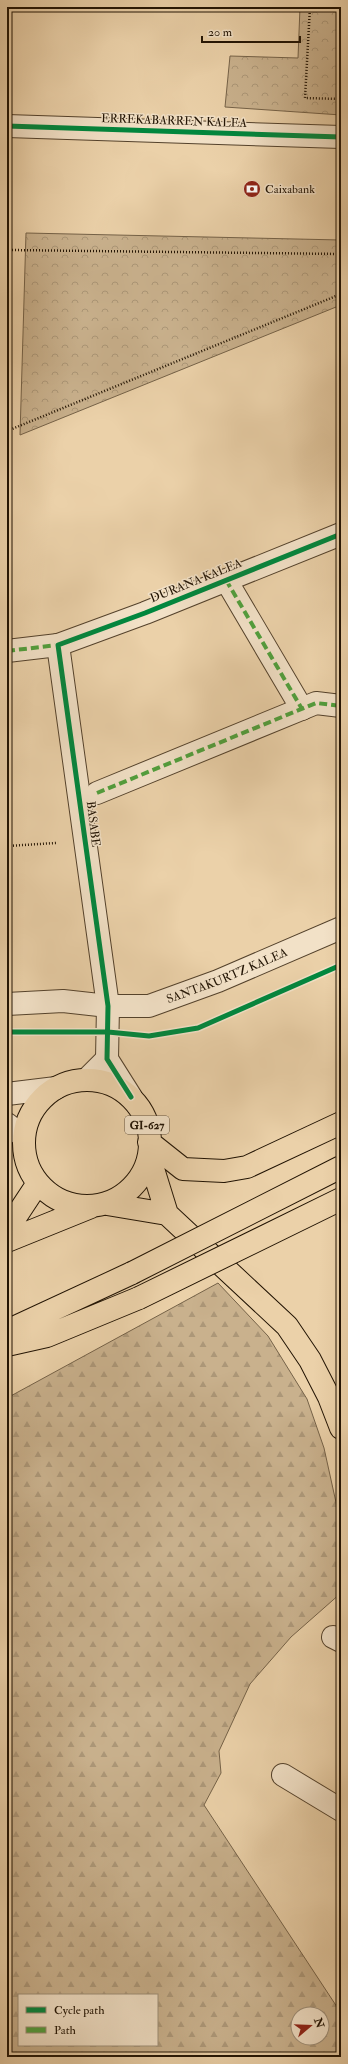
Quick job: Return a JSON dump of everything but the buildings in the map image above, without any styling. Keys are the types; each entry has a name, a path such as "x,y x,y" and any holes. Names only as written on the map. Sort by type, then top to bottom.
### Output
{"main road":[{"name":"GI-627","path":"168,1214 100,1205 86,1207 64,1203 45,1192 32,1176 15,1131 28,1117 40,1100 56,1088 74,1081 95,1080 114,1086 131,1097 143,1114 150,1134 149,1149 168,1214 287,1326 310,1360 330,1397 341,1428"},
{"name":"GI-627","path":"149,1149 183,1169 224,1171 247,1167 341,1123"},
{"path":"7,1241 100,1205 126,1193 141,1177 149,1149"},
{"path":"7,1332 132,1272 341,1167"},
{"path":"7,1230 38,1183"},
{"path":"7,1345 47,1336 139,1298 341,1199"}],"street":[{"name":"ERREKABARREN KALEA","path":"7,126 341,137"},
{"name":"DURANA KALEA","path":"7,651 58,645 341,534"},
{"path":"226,580 302,709"},
{"name":"BASABE","path":"58,645 108,1006 107,1059"},
{"path":"97,793 316,703 341,706"},
{"name":"SANTAKURTZ KALEA","path":"7,1004 63,1001 108,1006 149,1006 218,981 341,928"},
{"path":"86,1080 107,1059 131,1097"},
{"path":"7,1094 56,1088"},
{"path":"283,1775 341,1810"}],"path":[{"path":"310,7 305,98 341,99"},
{"path":"9,250 341,254"},
{"path":"7,431 341,294"},
{"path":"7,846 62,843"}],"green space":[{"path":"300,7 341,7 341,115 225,107 230,56 298,58"},
{"path":"26,233 341,240 341,305 20,435"},
{"path":"218,1283 268,1336 307,1399 324,1448 341,1525 341,1593 291,1637 250,1684 219,1751 221,1773 204,1805 341,2013 341,2057 7,2057 7,1398"}],"marked path":[{"path":"226,580 302,709"},
{"path":"7,651 58,645"},
{"path":"97,793 316,703 341,706"}],"cycle path":[{"path":"7,126 341,137"},
{"path":"131,1097 107,1059 108,1006 58,645 145,613 341,534"},
{"path":"7,1032 108,1032 149,1036 198,1028 341,965"}],"place":[{"name":"Caixabank","path":"252,189"}]}
